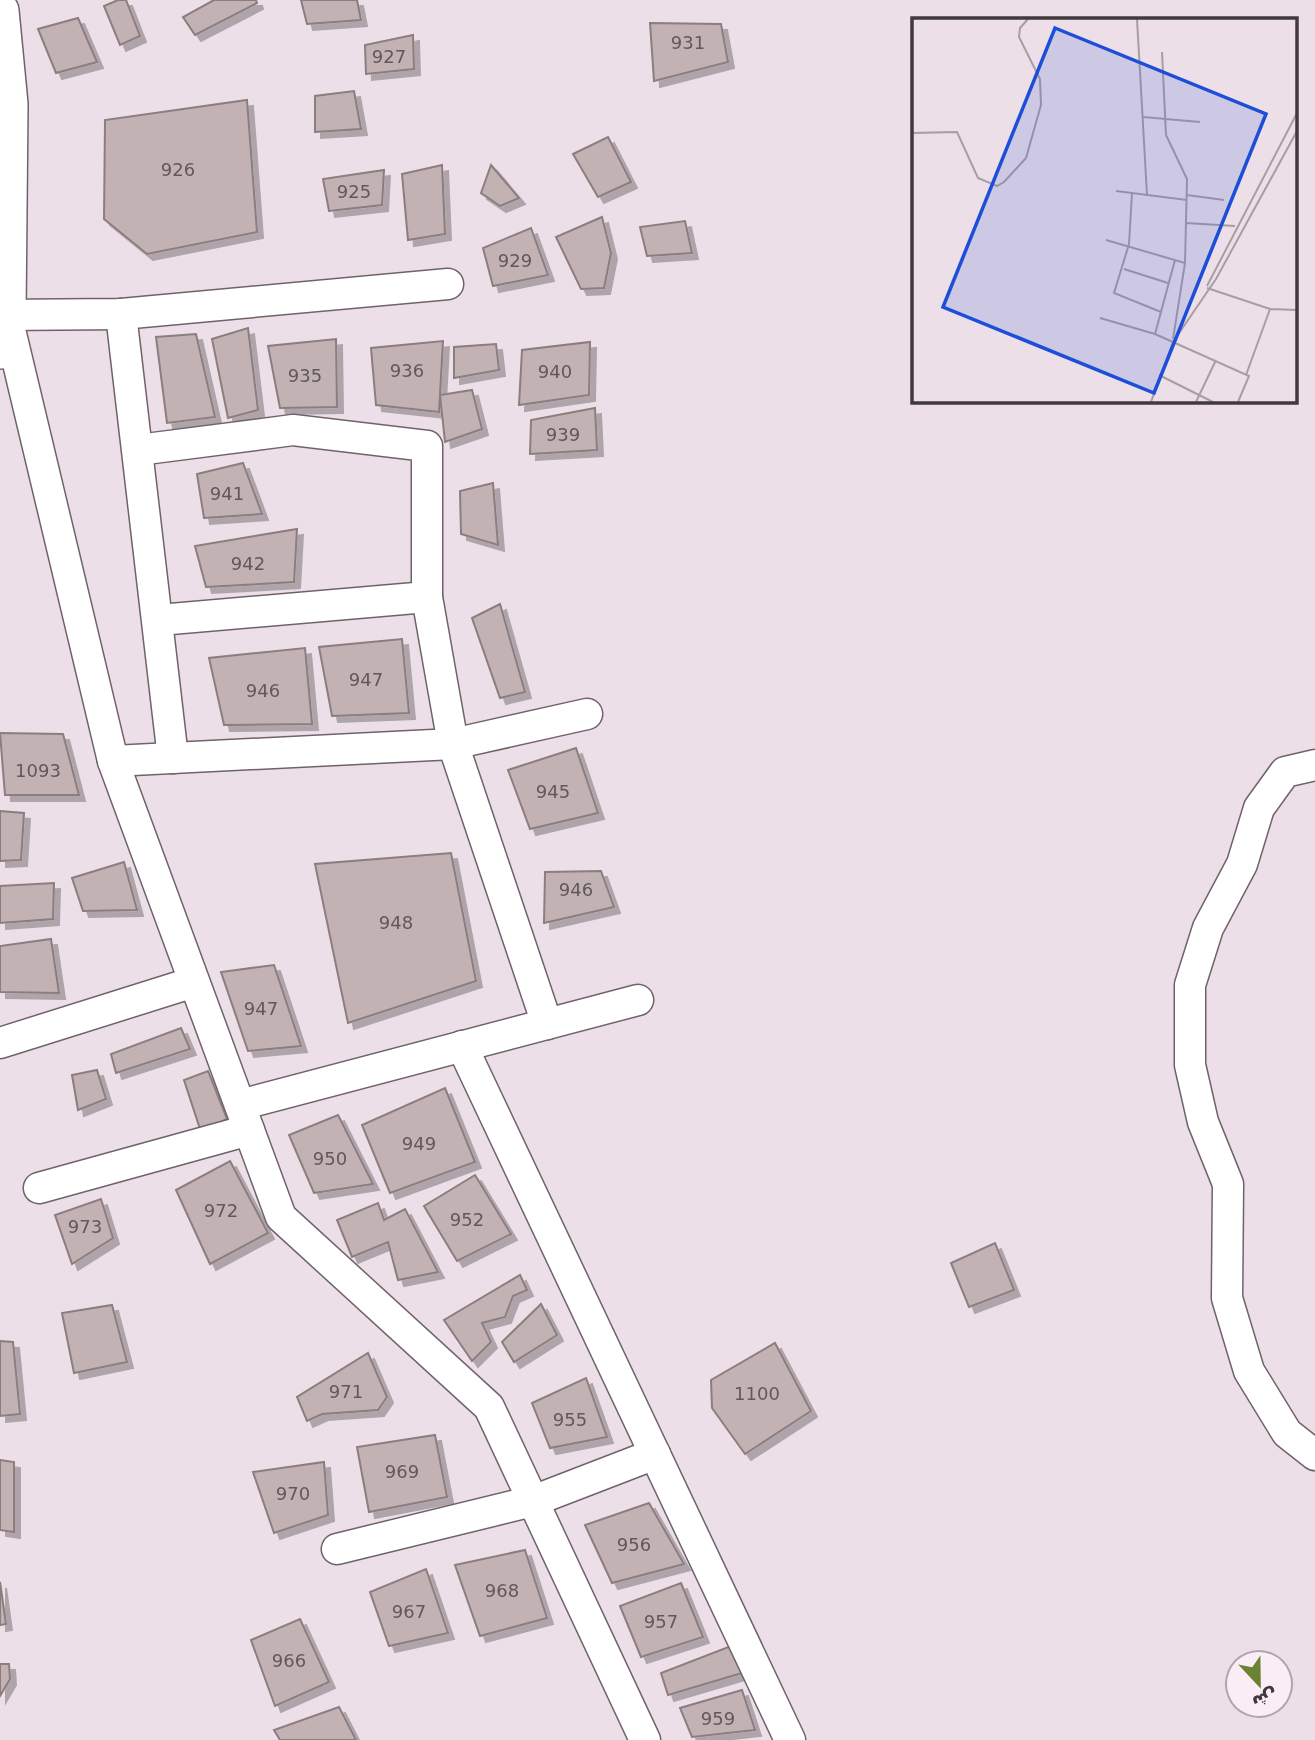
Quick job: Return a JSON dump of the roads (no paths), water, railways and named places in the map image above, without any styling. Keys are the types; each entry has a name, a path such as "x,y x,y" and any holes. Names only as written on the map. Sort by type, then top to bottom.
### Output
{"street":[{"path":"0,10 4,104 3,315 0,351"},
{"path":"3,315 121,314 447,284"},
{"path":"121,314 159,620 173,758"},
{"path":"3,315 113,761 281,1217 489,1407 645,1740"},
{"path":"138,450 293,430 427,446 426,597 453,744 547,1024"},
{"path":"159,620 426,597"},
{"path":"113,761 453,744 587,714"},
{"path":"1315,765 1285,772 1259,807 1242,864 1208,928 1190,985 1190,1065 1203,1122 1228,1184 1227,1298 1249,1371 1287,1433 1315,1455"},
{"path":"0,1043 194,982"},
{"path":"39,1188 462,1046 638,1000"},
{"path":"462,1046 790,1740"},
{"path":"337,1549 533,1501 655,1454"}]}
